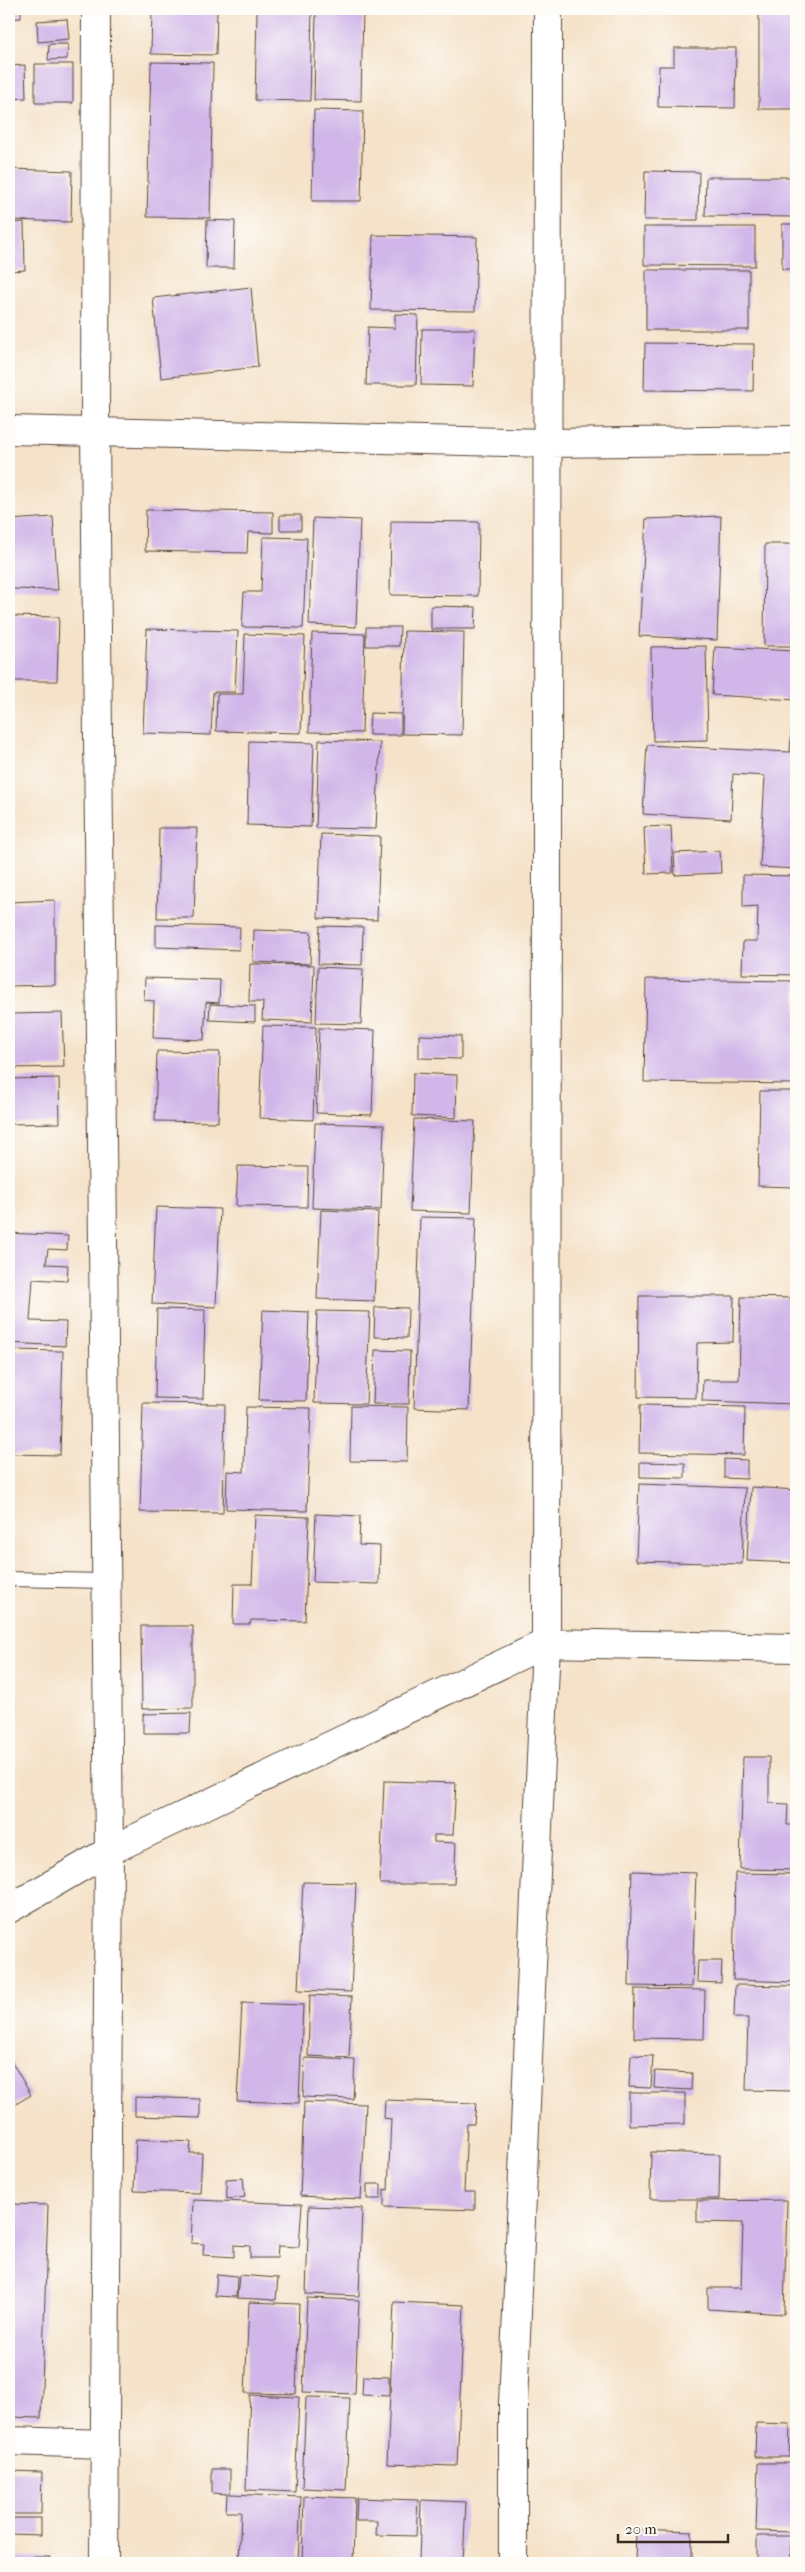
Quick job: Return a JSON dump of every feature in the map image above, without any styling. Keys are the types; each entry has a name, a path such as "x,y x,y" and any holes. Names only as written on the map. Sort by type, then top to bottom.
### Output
{"street":[{"path":"96,9 94,431 109,1851 104,2563"},
{"path":"513,2563 514,2404 546,1643 548,9"},
{"path":"9,430 548,443 796,440"},
{"path":"9,1909 109,1851 546,1643 796,1648"},
{"path":"9,2441 105,2444"}],"lane":[{"path":"9,1579 105,1581"}],"building":[{"path":"9,9 21,9 21,18 9,19"},
{"path":"152,9 217,9 216,55 151,54"},
{"path":"257,9 312,9 310,101 255,100"},
{"path":"316,9 363,9 361,101 314,100"},
{"path":"759,9 796,9 796,109 759,109"},
{"path":"67,19 69,39 38,42 37,21"},
{"path":"49,44 68,44 67,59 48,60"},
{"path":"674,48 736,48 735,108 658,107 659,66 674,66"},
{"path":"151,62 213,63 210,218 147,217"},
{"path":"35,64 73,64 73,103 35,103"},
{"path":"25,65 26,98 9,99 9,66"},
{"path":"314,110 363,111 361,201 312,201"},
{"path":"9,169 72,171 71,222 9,220"},
{"path":"645,171 699,172 698,220 644,220"},
{"path":"706,177 796,177 796,217 705,216"},
{"path":"207,220 235,221 234,268 206,268"},
{"path":"24,222 25,270 9,271 9,223"},
{"path":"782,224 796,224 796,269 782,269"},
{"path":"644,227 755,227 755,266 644,265"},
{"path":"373,235 477,237 475,311 371,310"},
{"path":"646,270 749,270 749,330 646,330"},
{"path":"251,287 258,367 161,378 153,298"},
{"path":"395,314 418,315 416,385 366,385 368,327 395,328"},
{"path":"422,329 475,329 473,386 421,385"},
{"path":"645,343 754,344 753,391 644,390"},
{"path":"146,510 273,512 273,533 248,532 247,553 145,551"},
{"path":"280,515 301,515 301,530 280,530"},
{"path":"721,516 717,640 639,636 646,519"},
{"path":"53,517 58,590 9,589 9,520"},
{"path":"313,518 360,520 356,627 309,625"},
{"path":"391,521 479,522 478,596 390,595"},
{"path":"263,537 307,538 303,628 242,627 244,592 261,592"},
{"path":"765,544 796,544 796,646 764,646"},
{"path":"431,606 476,607 475,629 431,629"},
{"path":"9,616 59,617 57,681 9,681"},
{"path":"366,627 400,627 399,646 366,646"},
{"path":"147,629 238,631 235,692 213,692 211,735 143,733"},
{"path":"404,631 464,632 462,735 402,734"},
{"path":"312,633 365,634 362,733 309,732"},
{"path":"245,634 305,636 301,733 216,731 217,694 243,694"},
{"path":"706,646 708,740 653,741 651,647"},
{"path":"715,647 796,651 796,700 712,695"},
{"path":"370,713 401,714 401,735 369,735"},
{"path":"792,718 796,718 796,869 760,867 765,776 733,774 731,819 643,814 647,745 790,752"},
{"path":"319,740 380,742 376,829 316,828"},
{"path":"249,741 314,743 311,827 247,825"},
{"path":"671,826 673,873 646,874 644,827"},
{"path":"159,828 197,828 194,918 157,918"},
{"path":"321,834 380,836 377,920 318,918"},
{"path":"720,851 721,873 675,875 674,853"},
{"path":"743,875 796,876 796,975 742,974 743,941 757,941 758,906 743,907"},
{"path":"55,900 55,985 9,986 9,902"},
{"path":"156,925 240,927 239,950 156,947"},
{"path":"320,926 363,927 362,965 318,964"},
{"path":"254,930 311,932 310,964 253,962"},
{"path":"250,964 314,965 312,1022 262,1020 263,1002 249,1002"},
{"path":"318,967 363,969 361,1024 316,1023"},
{"path":"145,978 220,980 219,1003 206,1002 204,1040 153,1038 154,1001 144,1000"},
{"path":"646,979 796,981 796,1084 644,1082"},
{"path":"210,1004 255,1006 255,1022 209,1020"},
{"path":"62,1013 64,1067 9,1068 9,1014"},
{"path":"263,1026 316,1027 313,1120 259,1118"},
{"path":"319,1028 375,1030 372,1115 316,1113"},
{"path":"419,1035 461,1036 461,1059 419,1058"},
{"path":"157,1051 220,1052 218,1122 155,1121"},
{"path":"413,1073 457,1075 456,1118 412,1116"},
{"path":"59,1078 60,1123 9,1124 9,1079"},
{"path":"760,1091 796,1091 796,1187 758,1186"},
{"path":"414,1119 475,1121 471,1213 410,1211"},
{"path":"315,1123 384,1125 381,1210 312,1208"},
{"path":"238,1166 308,1167 307,1207 236,1206"},
{"path":"156,1207 220,1209 216,1307 152,1304"},
{"path":"321,1210 378,1212 374,1301 317,1299"},
{"path":"420,1217 476,1218 469,1410 414,1408"},
{"path":"9,1233 68,1236 67,1250 48,1249 46,1264 68,1265 67,1281 33,1279 30,1321 66,1322 65,1346 9,1343"},
{"path":"639,1296 734,1296 733,1342 697,1343 696,1398 638,1397"},
{"path":"741,1297 796,1298 796,1404 702,1401 703,1380 739,1380"},
{"path":"375,1307 408,1308 407,1338 374,1337"},
{"path":"157,1309 205,1310 203,1399 155,1398"},
{"path":"263,1310 309,1312 306,1401 259,1400"},
{"path":"317,1311 370,1312 366,1404 314,1403"},
{"path":"9,1350 63,1351 60,1455 9,1454"},
{"path":"375,1350 410,1351 409,1404 373,1404"},
{"path":"143,1403 225,1404 223,1513 140,1512"},
{"path":"640,1405 745,1407 744,1455 639,1453"},
{"path":"351,1406 408,1407 407,1462 350,1461"},
{"path":"246,1407 311,1408 307,1511 226,1509 227,1471 244,1472"},
{"path":"724,1459 747,1460 747,1479 724,1478"},
{"path":"640,1462 685,1463 685,1478 640,1477"},
{"path":"639,1484 745,1488 742,1564 636,1561"},
{"path":"751,1487 796,1490 796,1563 747,1561"},
{"path":"316,1514 360,1516 359,1545 380,1546 379,1584 313,1582"},
{"path":"255,1515 309,1517 305,1621 251,1620 250,1624 233,1624 234,1584 252,1584"},
{"path":"141,1626 193,1626 193,1708 142,1709"},
{"path":"191,1713 190,1733 143,1733 143,1714"},
{"path":"743,1757 769,1757 769,1803 788,1804 787,1825 796,1825 796,1870 740,1869"},
{"path":"384,1781 456,1783 453,1835 434,1835 434,1842 456,1843 454,1884 380,1884"},
{"path":"632,1871 696,1873 692,1987 629,1986"},
{"path":"735,1873 796,1874 793,1982 733,1980"},
{"path":"303,1882 356,1883 351,1992 298,1990"},
{"path":"698,1961 722,1961 721,1983 697,1982"},
{"path":"735,1985 794,1986 791,2091 746,2090 748,2018 734,2018"},
{"path":"635,1989 705,1990 704,2039 634,2038"},
{"path":"310,1995 352,1997 349,2058 308,2056"},
{"path":"242,2003 303,2005 299,2103 237,2101"},
{"path":"631,2055 653,2056 651,2088 629,2087"},
{"path":"9,2057 31,2095 9,2108"},
{"path":"305,2058 355,2060 353,2099 303,2097"},
{"path":"655,2071 692,2073 691,2090 654,2088"},
{"path":"629,2093 685,2093 685,2124 629,2125"},
{"path":"135,2097 200,2099 200,2118 135,2116"},
{"path":"385,2100 476,2103 474,2124 467,2124 464,2192 475,2192 475,2210 384,2207 384,2189 388,2190 391,2119 384,2118"},
{"path":"304,2102 366,2104 361,2199 300,2196"},
{"path":"136,2139 191,2142 190,2153 202,2153 200,2193 134,2191"},
{"path":"651,2152 720,2154 719,2199 650,2199"},
{"path":"243,2178 245,2197 227,2199 226,2179"},
{"path":"367,2184 381,2184 381,2199 367,2199"},
{"path":"193,2200 302,2204 299,2247 278,2246 277,2258 250,2258 250,2246 234,2245 234,2257 203,2255 204,2244 191,2243"},
{"path":"787,2200 784,2314 708,2309 708,2288 741,2288 743,2223 697,2222 697,2201"},
{"path":"9,2204 48,2205 41,2418 9,2417"},
{"path":"309,2206 362,2208 359,2296 306,2294"},
{"path":"217,2274 237,2276 236,2297 215,2296"},
{"path":"239,2275 278,2278 276,2300 237,2298"},
{"path":"307,2298 359,2300 355,2394 303,2392"},
{"path":"249,2302 299,2304 296,2394 245,2393"},
{"path":"394,2302 464,2305 457,2466 387,2464"},
{"path":"363,2376 389,2377 389,2396 362,2395"},
{"path":"250,2395 299,2397 295,2492 246,2490"},
{"path":"306,2397 350,2398 346,2490 302,2488"},
{"path":"756,2423 790,2424 789,2457 755,2457"},
{"path":"758,2463 796,2463 796,2532 756,2531"},
{"path":"212,2469 230,2469 230,2494 301,2497 298,2563 239,2563 241,2512 226,2512 227,2494 212,2493"},
{"path":"9,2471 42,2472 41,2514 9,2514"},
{"path":"304,2496 355,2498 353,2563 302,2563"},
{"path":"357,2498 418,2500 416,2536 376,2535 377,2521 356,2521"},
{"path":"421,2500 466,2502 463,2563 419,2563"},
{"path":"9,2518 41,2518 41,2535 9,2534"},
{"path":"636,2529 692,2531 692,2561 705,2561 705,2563 635,2563"},
{"path":"757,2536 790,2536 791,2563 757,2563"},
{"path":"9,2557 50,2557 49,2563 9,2563"}]}
